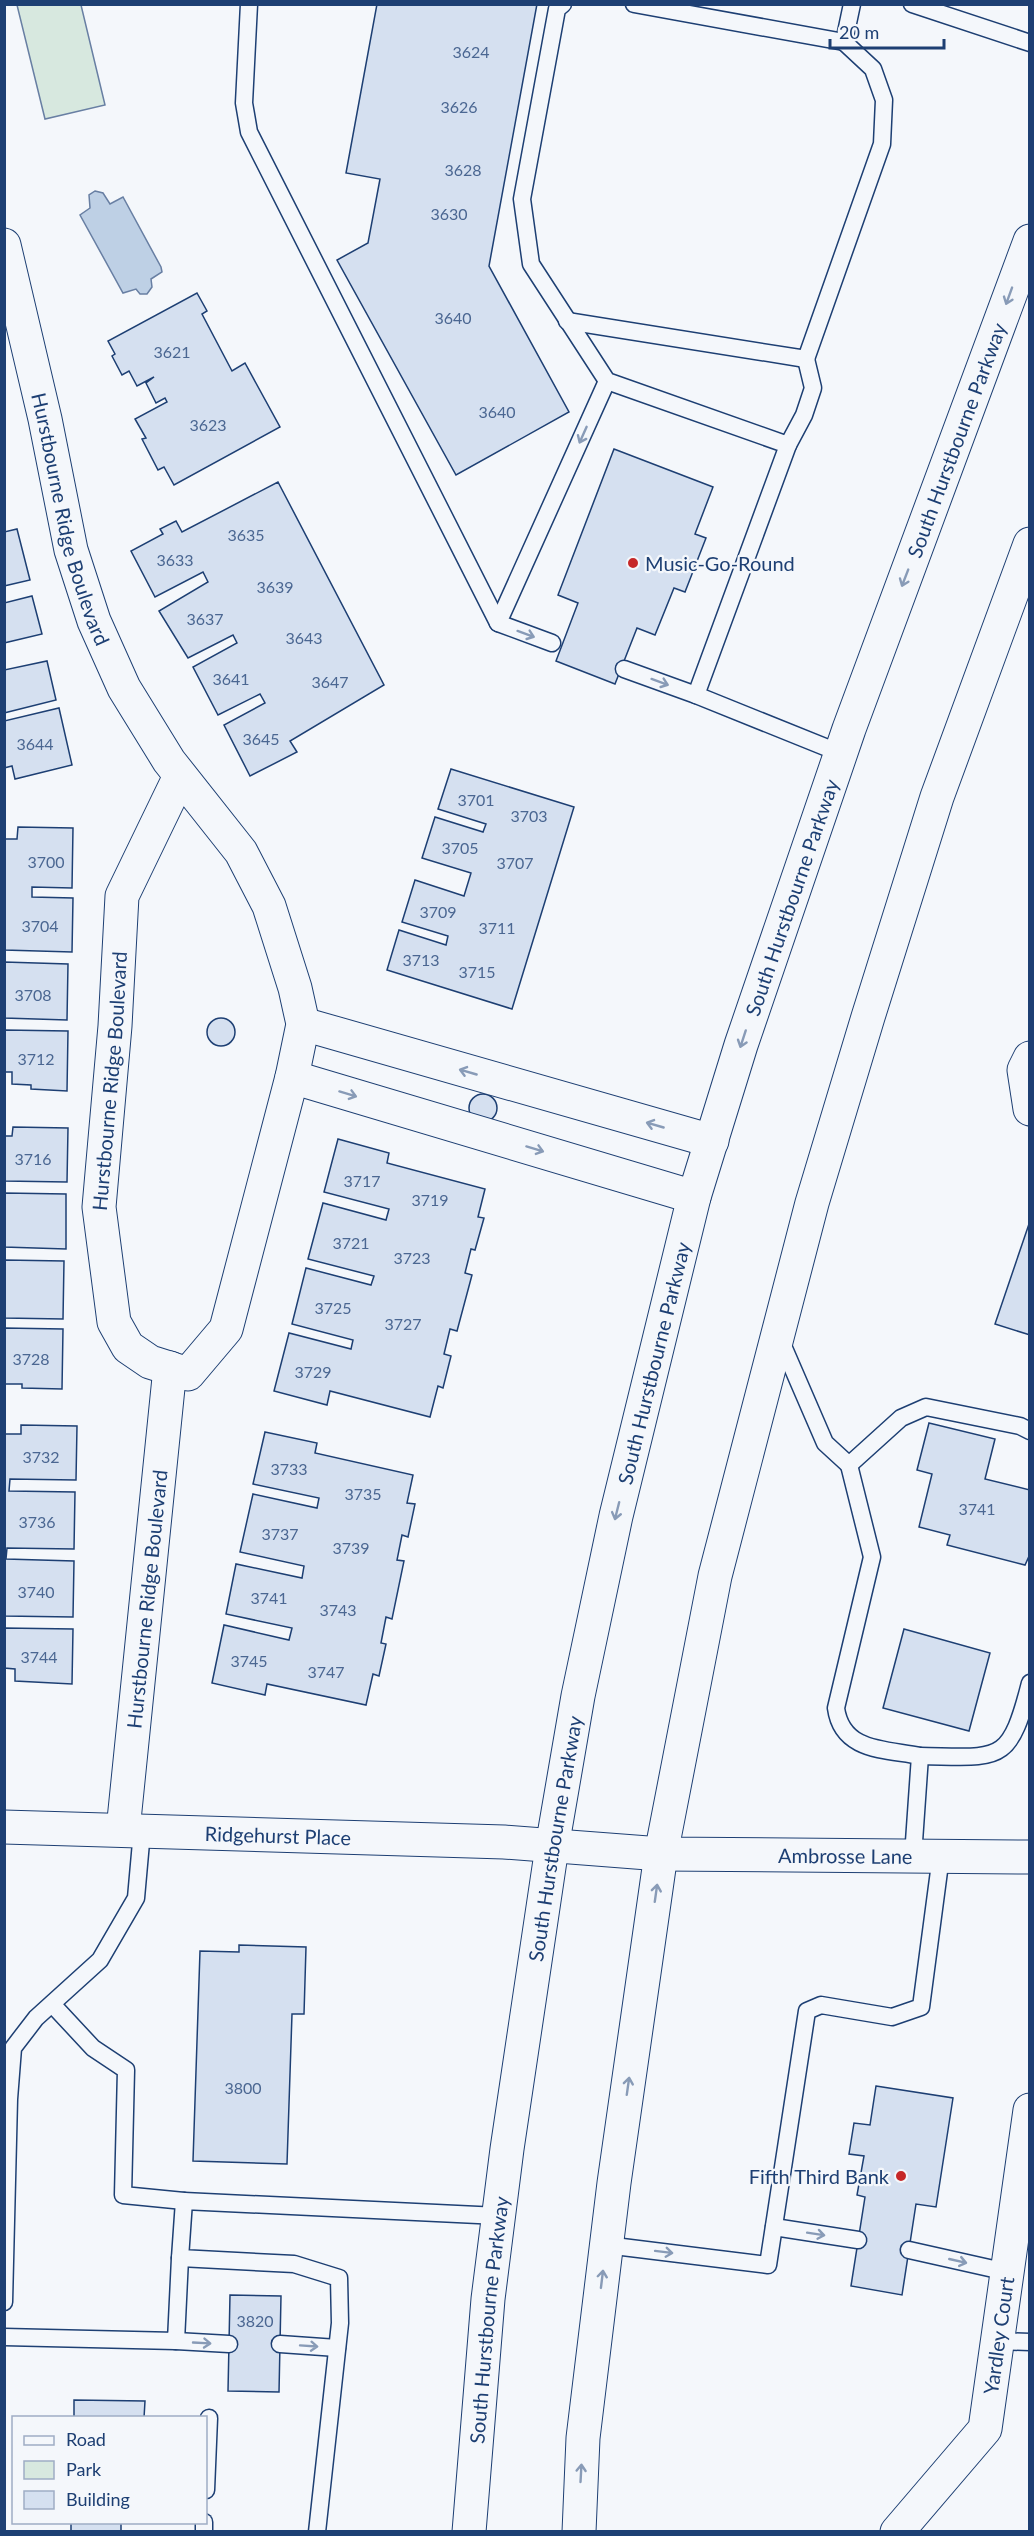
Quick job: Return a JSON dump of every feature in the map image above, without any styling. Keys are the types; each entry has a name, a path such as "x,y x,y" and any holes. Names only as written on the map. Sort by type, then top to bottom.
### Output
{"street":[{"name":"South Hurstbourne Parkway","path":"470,2532 488,2299 552,1847 578,1696 616,1516 694,1197 712,1141 840,753 1029,241"},
{"name":"Hurstbourne Ridge Boulevard","path":"4,246 45,419 71,550 94,621 124,688 180,776 241,852 269,906 295,988 303,1024 292,1077 226,1329 188,1374 150,1362 128,1347 114,1322 99,1207 115,1026 122,896 180,776"},
{"path":"579,2532 583,2438 606,2245 661,1854 715,1576 812,1203 937,797 1029,544"},
{"path":"303,1024 712,1141"},
{"path":"1029,1058 1024,1070 1029,1109"},
{"path":"292,1077 694,1197"},
{"name":"Hurstbourne Ridge Boulevard","path":"132,1831 170,1368"},
{"name":"Ridgehurst Place","path":"4,1827 504,1842 661,1854"},
{"name":"Ambrosse Lane","path":"661,1854 1029,1857"},
{"name":"Yardley Court","path":"897,2532 985,2429 996,2341 1015,2259 1029,2110"}],"lane":[{"path":"249,4 244,103 249,132 498,623 552,643"},
{"path":"563,4 556,9 522,200 531,264 607,381 788,445"},
{"path":"634,4 844,42 873,69 884,100 882,144 806,359 813,388 804,416 788,445 696,695"},
{"path":"844,42 852,4"},
{"path":"912,4 1029,43"},
{"path":"567,321 806,359"},
{"path":"498,623 607,381"},
{"path":"624,669 696,695 840,753"},
{"path":"777,1333 825,1443 849,1465 872,1557 836,1708 838,1723 855,1743 920,1756 978,1757 994,1753 1009,1744 1019,1727 1029,1683"},
{"path":"849,1465 902,1418 926,1407 1020,1426 1029,1431"},
{"path":"606,2245 768,2265 807,2011 821,2005 892,2017 921,2007 927,1856 920,1756"},
{"path":"4,2302 9,2099 13,2048 36,2018 100,1960 136,1898 132,1831"},
{"path":"52,2004 93,2048 126,2070 123,2195 184,2201 499,2216"},
{"path":"176,2341 184,2201"},
{"path":"774,2227 858,2240"},
{"path":"909,2250 1015,2259"},
{"path":"180,2258 294,2264 339,2278 340,2323 317,2532"},
{"path":"4,2337 228,2344"},
{"path":"996,2341 1029,2342"},
{"path":"280,2344 337,2348"},
{"path":"207,2454 208,2418"}],"green space":[{"path":"17,5 81,5 105,105 45,119"}],"water":[{"path":"95,191 103,193 110,204 123,197 161,267 162,272 151,279 152,287 147,294 140,294 136,289 123,293 80,215 90,208 89,195"}],"building":[{"path":"377,4 537,4 489,266 569,412 456,475 337,260 368,243 380,179 346,173"},
{"path":"197,293 207,311 202,314 232,371 245,363 280,427 174,485 164,467 158,470 142,439 146,438 135,419 167,402 165,398 156,403 146,383 154,377 137,386 129,371 122,375 112,356 115,354 108,341"},
{"name":"Music-Go-Round","path":"614,449 713,487 695,534 706,538 685,592 674,588 655,635 637,628 615,684 556,661 578,603 558,595"},
{"path":"278,482 384,685 290,741 297,752 250,776 224,725 265,703 260,694 218,715 193,667 237,643 233,635 188,658 159,611 208,582 203,572 155,597 131,551 163,534 160,529 176,521 182,532"},
{"path":"17,529 30,580 4,586 4,532"},
{"path":"32,596 42,634 4,643 4,603"},
{"path":"47,661 56,700 4,713 4,670"},
{"path":"59,708 72,765 15,779 12,766 4,768 4,721"},
{"path":"451,769 574,807 512,1009 387,970 399,930 446,945 448,936 402,922 415,880 464,896 471,873 422,858 435,817 483,832 486,824 438,809"},
{"path":"18,827 73,828 72,888 32,887 32,897 73,898 72,952 4,950 4,839 17,839"},
{"path":"4,962 68,964 67,1020 4,1018"},
{"path":"221,1018 231,1022 235,1032 231,1042 221,1046 211,1042 207,1032 211,1022"},
{"path":"4,1030 68,1031 67,1091 31,1089 31,1085 12,1084 12,1072 4,1072"},
{"path":"483,1094 493,1098 497,1108 493,1118 483,1122 473,1118 469,1108 473,1098"},
{"path":"13,1127 68,1128 67,1182 4,1181 4,1136 12,1136"},
{"path":"338,1139 389,1153 387,1163 485,1189 478,1217 484,1218 475,1250 471,1249 465,1273 472,1275 457,1331 450,1329 444,1354 451,1356 443,1388 438,1386 430,1417 330,1391 327,1405 274,1391 289,1333 351,1349 353,1340 292,1324 306,1268 371,1285 374,1276 308,1259 323,1203 386,1220 389,1209 324,1192"},
{"path":"4,1193 66,1194 66,1249 4,1247"},
{"path":"1030,1221 1030,1335 995,1324"},
{"path":"4,1260 64,1261 63,1319 4,1318"},
{"path":"4,1328 63,1329 62,1389 22,1388 22,1384 5,1384"},
{"path":"929,1423 995,1439 985,1479 1030,1490 1030,1554 1025,1565 947,1545 950,1535 919,1527 932,1474 917,1470"},
{"path":"21,1425 77,1426 76,1480 10,1479 9,1491 75,1492 74,1549 7,1548 6,1559 74,1561 73,1617 4,1616 4,1434 21,1434"},
{"path":"265,1432 317,1443 315,1453 413,1475 407,1503 415,1504 408,1537 402,1535 397,1560 404,1561 392,1619 386,1617 381,1643 386,1644 379,1676 373,1674 366,1705 267,1684 265,1695 212,1683 224,1625 289,1640 292,1628 226,1614 236,1564 302,1578 304,1566 240,1552 253,1494 317,1508 319,1498 253,1484"},
{"path":"4,1628 73,1629 72,1684 15,1681 15,1669 4,1668"},
{"path":"904,1629 990,1653 969,1731 883,1708"},
{"path":"239,1945 306,1947 304,2014 292,2014 287,2164 193,2161 200,1951 239,1952"},
{"name":"Fifth Third Bank","path":"876,2086 953,2098 936,2207 916,2204 902,2295 851,2286 865,2197 857,2195 864,2156 849,2154 854,2123 870,2125"},
{"path":"230,2295 281,2296 279,2392 228,2391"},
{"path":"74,2400 145,2401 144,2416 74,2416"},
{"path":"71,2524 121,2524 121,2532 71,2532"}],"place":[{"name":"Music-Go-Round","path":"633,563"},
{"name":"Fifth Third Bank","path":"901,2176"}]}
